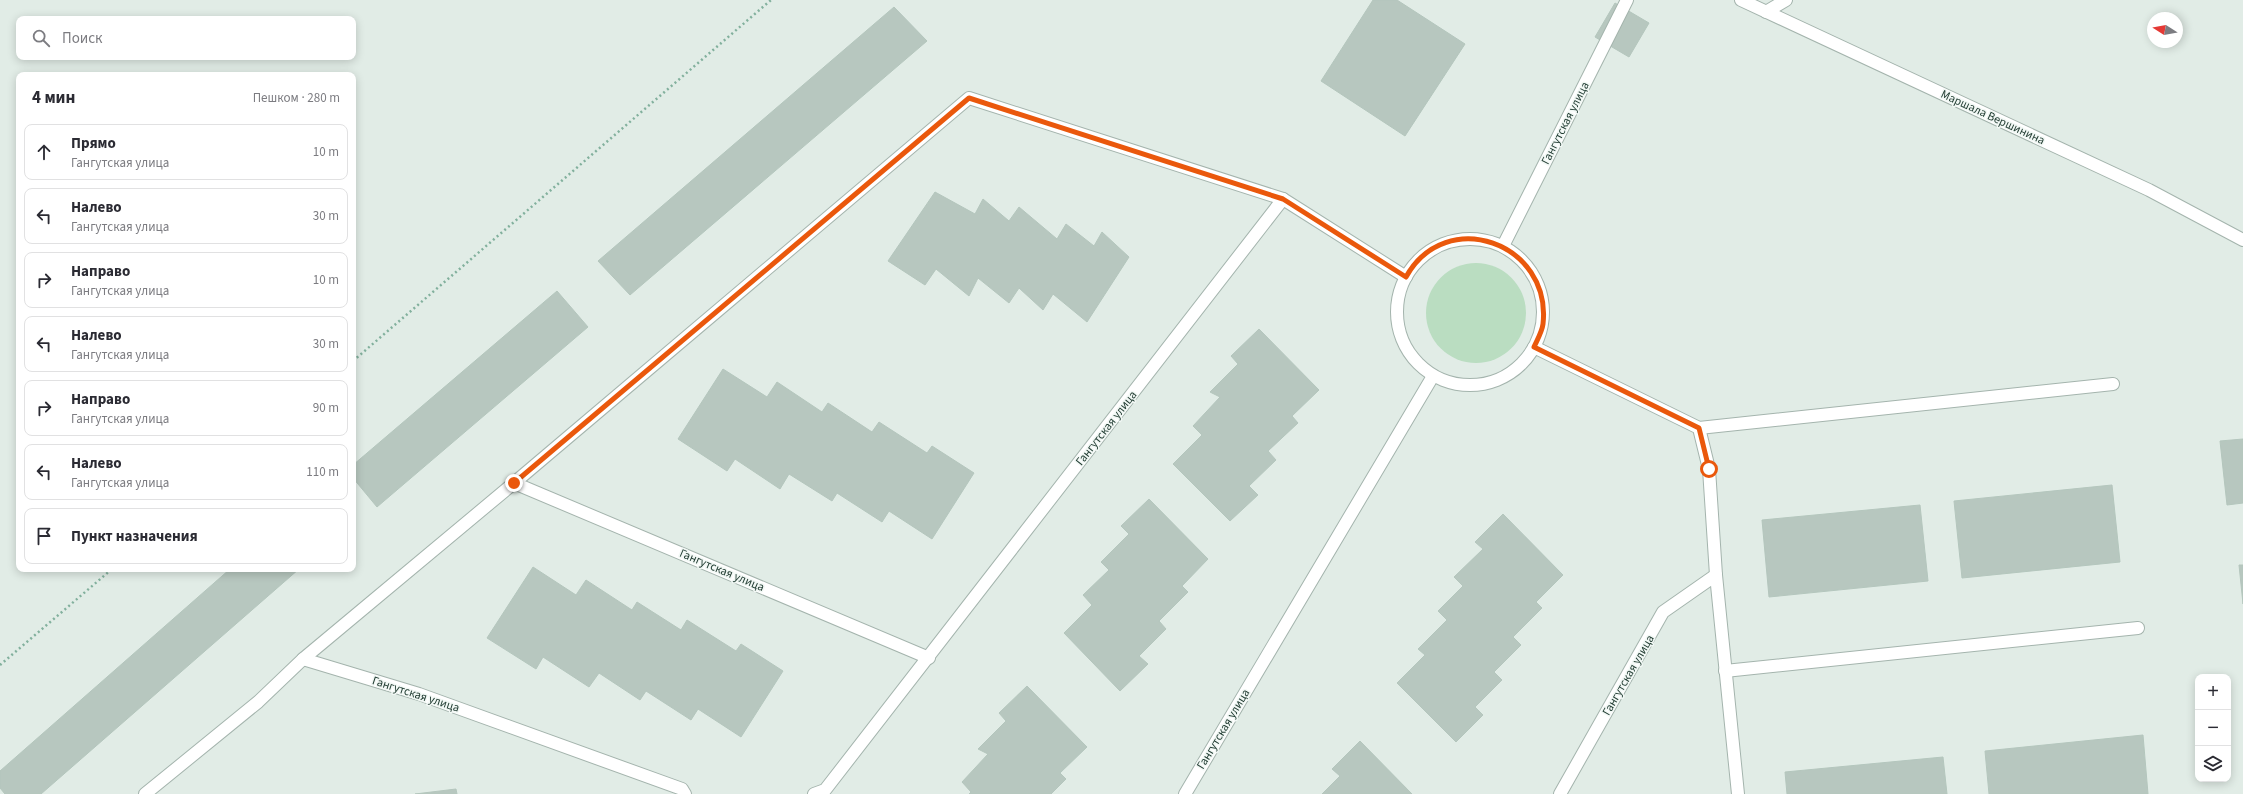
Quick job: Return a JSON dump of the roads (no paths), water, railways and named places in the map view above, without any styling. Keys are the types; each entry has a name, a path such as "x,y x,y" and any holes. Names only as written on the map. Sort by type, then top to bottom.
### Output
{"street":[{"name":"Гангутская улица","path":"1502,246 1628,0"},
{"name":"Маршала Вершинина","path":"1741,0 2149,190 2243,240"},
{"path":"1766,12 1786,0"},
{"path":"145,794 258,702 302,659 514,483 969,98 1283,199 1406,277"},
{"name":"Гангутская улица","path":"823,793 1283,199"},
{"path":"1479,239 1502,246 1523,261 1536,280 1543,302 1542,325 1534,347 1521,366 1502,379 1480,385 1456,384 1433,376 1414,360 1401,338 1397,314 1400,289 1406,277 1412,267 1430,250 1454,240 1479,239"},
{"path":"1534,347 1699,428 2113,384"},
{"name":"Гангутская улица","path":"1185,794 1433,376"},
{"path":"1699,428 1709,469 1716,575 1738,794"},
{"name":"Гангутская улица","path":"514,483 929,658"},
{"name":"Гангутская улица","path":"1560,794 1663,612 1716,575"},
{"path":"1725,671 2138,628"},
{"name":"Гангутская улица","path":"302,659 419,694 682,789 685,794"}]}
